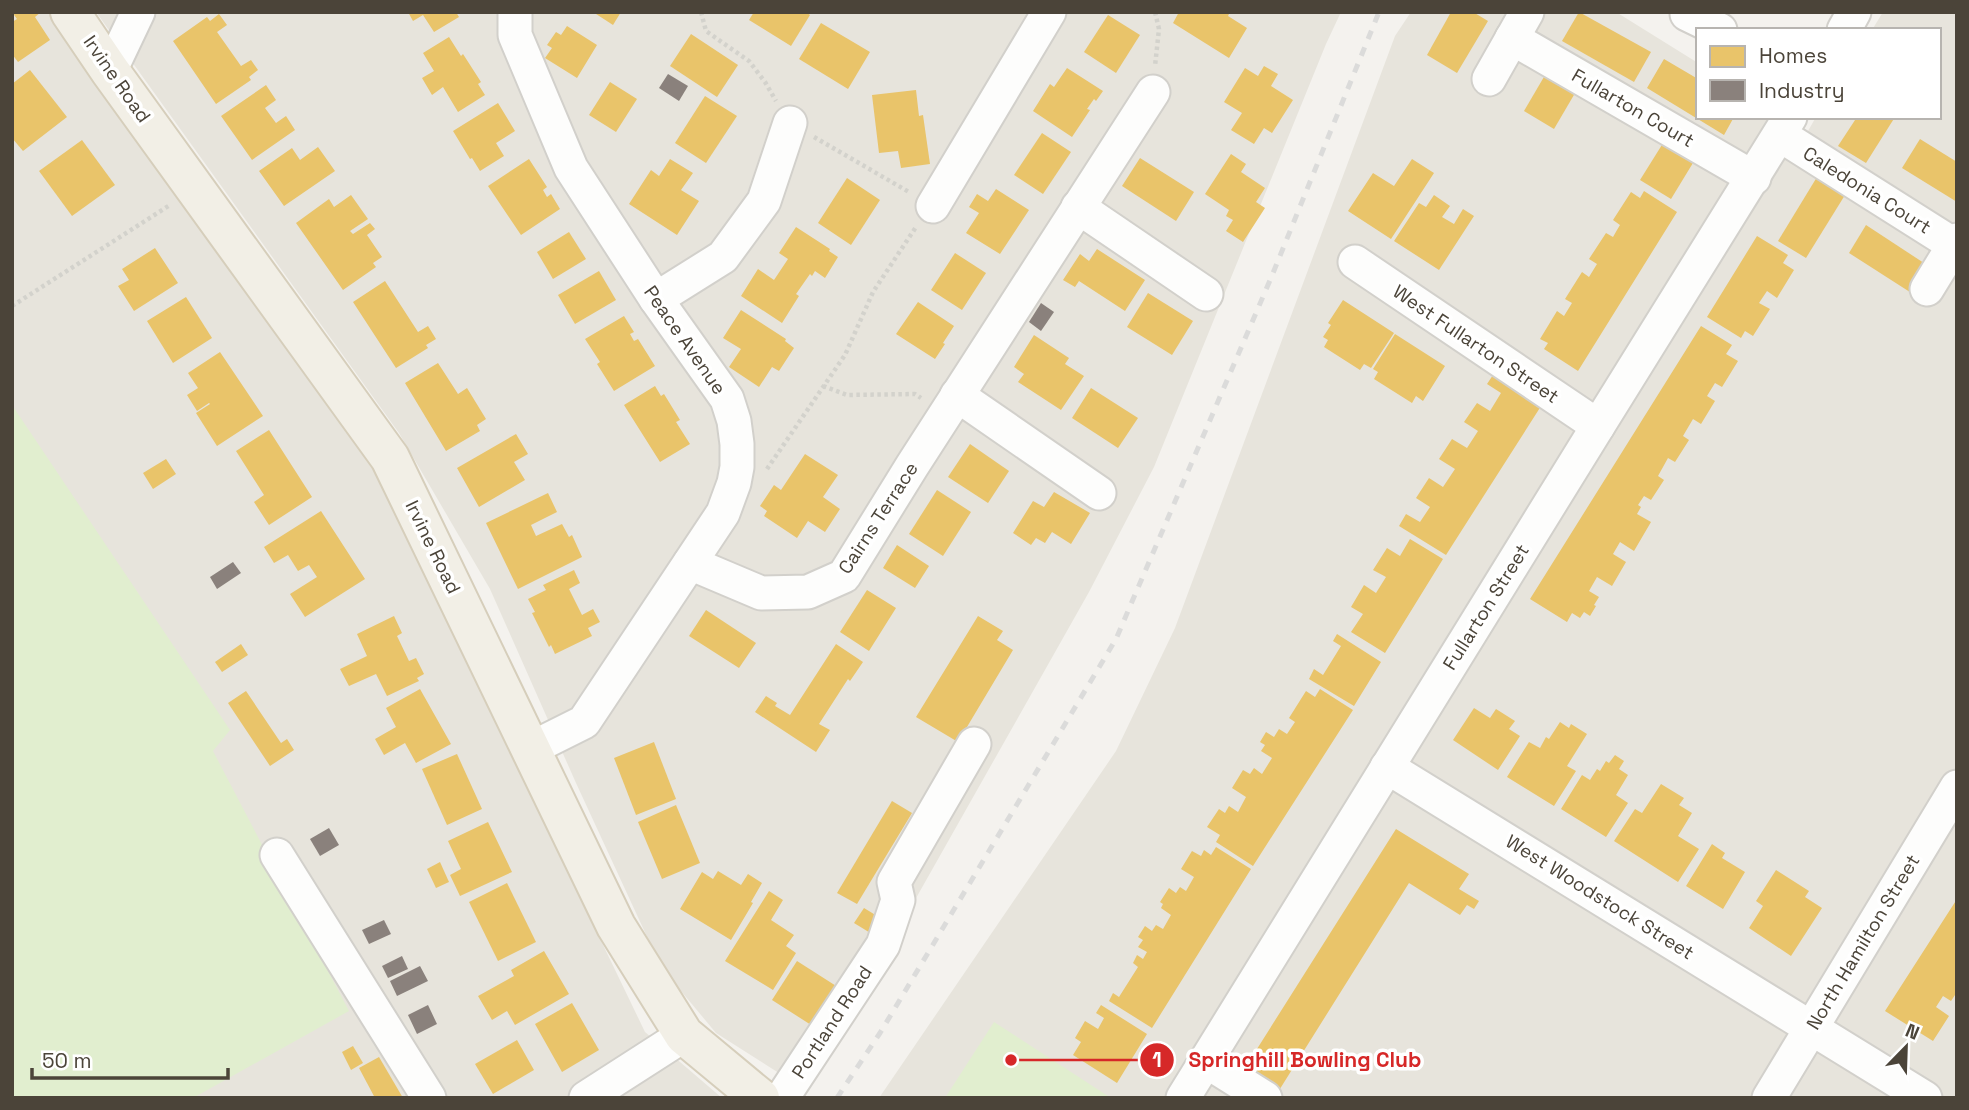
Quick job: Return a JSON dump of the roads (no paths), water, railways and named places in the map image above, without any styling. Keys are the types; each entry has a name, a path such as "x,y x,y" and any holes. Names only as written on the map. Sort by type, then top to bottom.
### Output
{"main road":[{"name":"Irvine Road","path":"71,12 110,71 390,458 616,926 684,1035 760,1098"}],"street":[{"path":"110,71 138,12"},
{"name":"Peace Avenue","path":"515,12 515,35 571,168 656,299 727,399 737,444 734,482 723,513 584,722 530,749"},
{"path":"933,206 1049,12"},
{"path":"1845,28 1854,12"},
{"path":"1687,14 1716,28"},
{"name":"Fullarton Court","path":"1489,79 1519,25 1754,178"},
{"name":"Cairns Terrace","path":"690,563 761,593 808,592 845,576 1153,92"},
{"path":"656,299 723,257 764,201 790,123"},
{"name":"Fullarton Street","path":"1183,1098 1785,126"},
{"name":"Caledonia Court","path":"1785,126 1955,242 1927,289"},
{"path":"1078,207 1206,294"},
{"name":"West Fullarton Street","path":"1355,262 1598,426"},
{"path":"952,404 1099,493"},
{"name":"Portland Road","path":"782,1098 883,945 898,900 894,883 974,744"},
{"name":"West Woodstock Street","path":"1387,767 1925,1098"},
{"name":"North Hamilton Street","path":"1769,1098 1957,787"},
{"path":"277,855 429,1098"},
{"path":"586,1098 684,1035"},
{"path":"1206,1061 1265,1098"}],"railway":[{"path":"837,1098 880,1033 1116,639 1271,278 1379,12"}],"place":[{"name":"Springhill Bowling Club","path":"1011,1060"}]}
